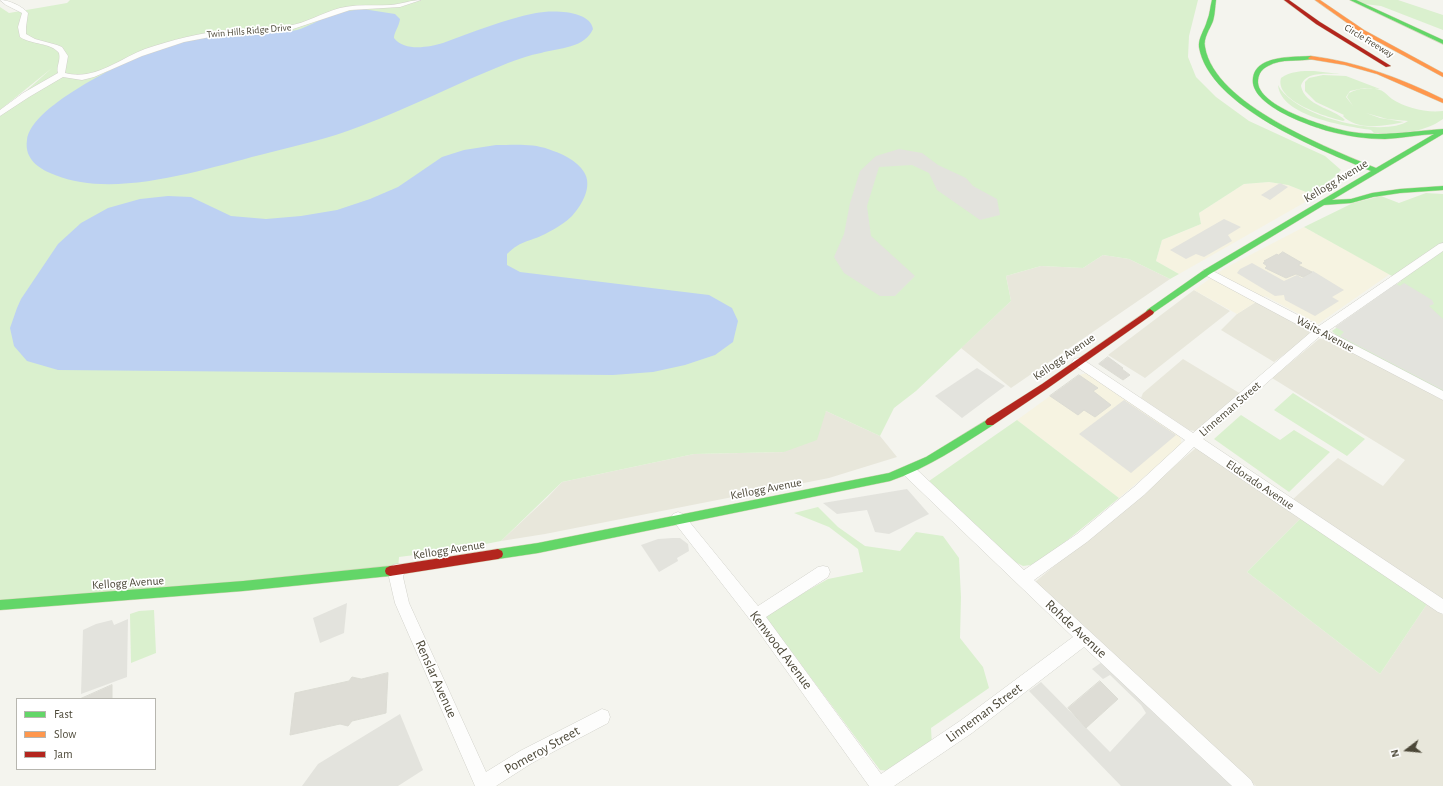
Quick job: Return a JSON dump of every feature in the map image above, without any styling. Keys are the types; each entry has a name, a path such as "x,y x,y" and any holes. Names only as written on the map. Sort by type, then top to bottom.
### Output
{"main road":[{"path":"1214,0 1202,47 1204,60 1211,73 1224,88 1260,114 1278,124 1376,171"},
{"name":"Circle Freeway","path":"1286,0 1346,41 1437,95"},
{"name":"Circle Freeway","path":"1317,0 1362,30 1443,76"},
{"path":"1352,0 1443,41"},
{"path":"1443,101 1437,95 1379,72 1355,65 1323,59 1296,58 1271,62 1258,70 1254,81 1259,90 1274,104 1298,118 1330,129 1363,135 1386,137 1430,131 1443,131"},
{"name":"Kellogg Avenue","path":"0,605 243,586 398,570 538,548 678,518 890,477 909,471 949,449 1045,386 1207,272 1443,131"},
{"path":"1352,160 1360,169 1364,178"},
{"path":"1324,203 1351,201 1372,195 1400,190 1443,188"}],"street":[{"path":"0,114 20,99 62,74 61,69 64,57 63,53 50,44 31,40 23,36 22,27 25,13 8,5 3,0"},
{"name":"Twin Hills Ridge Drive","path":"62,74 76,77 95,75 154,49 199,36 230,32 290,28 309,22 326,14 342,10 368,7 395,7 418,0"},
{"name":"Linneman Street","path":"1023,579 1082,538 1139,491 1193,440 1319,331 1443,246"},
{"name":"Waits Avenue","path":"1207,272 1443,396"},
{"name":"Eldorado Avenue","path":"1078,362 1443,607"},
{"name":"Rohde Avenue","path":"909,471 1245,786"},
{"name":"Kenwood Avenue","path":"678,518 756,615 880,786"},
{"name":"Renslar Avenue","path":"398,570 396,577 402,603 483,785"},
{"path":"756,615 823,572"},
{"name":"Linneman Street","path":"880,786 966,728 1085,637"},
{"name":"Pomeroy Street","path":"483,785 539,750 602,717"}],"shaded area":[{"path":"899,149 922,153 938,165 966,178 973,186 997,199 1000,215 980,220 937,190 929,173 912,165 879,167 867,206 871,236 915,276 895,296 880,296 844,273 834,257 844,234 850,203 860,171 876,156"},
{"path":"1269,182 1288,185 1316,196 1179,274 1156,261 1162,240 1201,224 1199,213 1244,184"},
{"path":"1280,183 1288,187 1270,200 1261,195"},
{"path":"1224,219 1241,227 1228,235 1232,241 1204,257 1196,254 1186,259 1170,250"},
{"path":"1304,227 1390,274 1318,324 1265,296 1237,314 1194,290 1225,268"},
{"path":"1103,255 1129,259 1170,279 1011,388 961,348 1011,301 1006,276 1041,266 1083,268"},
{"path":"1252,263 1284,281 1297,275 1302,278 1313,271 1344,290 1332,297 1339,301 1315,316 1285,300 1284,295 1275,296 1237,273 1240,269"},
{"path":"1404,283 1432,300 1434,304 1429,306 1443,319 1443,390 1340,336 1344,332 1335,327 1396,284 1400,286"},
{"path":"1194,290 1230,311 1145,378 1108,355"},
{"path":"1256,302 1307,329 1310,333 1304,340 1274,362 1221,330 1237,314"},
{"path":"1319,339 1329,340 1443,400 1443,599 1291,501 1338,458 1383,486 1405,460 1272,378"},
{"path":"1183,359 1241,394 1195,431 1189,430 1141,398 1143,393"},
{"path":"977,368 1005,386 962,418 935,396"},
{"path":"1087,373 1180,436 1182,445 1119,498 1017,420 1079,375"},
{"path":"1124,400 1176,435 1131,473 1079,434"},
{"path":"826,411 880,436 897,457 829,478 545,534 501,541 562,482 694,454 784,452"},
{"path":"1196,448 1301,518 1247,572 1380,674 1427,604 1443,615 1443,786 1256,786 1035,582"},
{"path":"907,489 929,514 889,534 875,532 867,510 837,514 823,503"},
{"path":"680,538 688,544 689,551 677,558 678,561 659,572 641,545 658,539"},
{"path":"347,603 344,633 320,643 313,618"},
{"path":"128,619 127,677 81,694 83,630 96,624 112,620 114,625"},
{"path":"1102,662 1232,786 1121,786 1029,691 1041,682 1110,752 1146,713 1141,705 1110,675 1103,679 1092,669"},
{"path":"400,714 423,770 398,786 302,786 318,764"}],"green space":[{"path":"70,0 1198,0 1189,36 1188,57 1196,77 1216,97 1249,121 1325,156 1341,170 1316,196 1288,185 1269,182 1244,184 1199,213 1201,224 1162,240 1156,261 1179,274 1170,279 1129,259 1103,255 1083,268 1041,266 1006,276 1011,301 916,391 894,408 880,436 826,411 817,440 784,452 694,454 562,482 501,541 454,550 399,557 398,570 0,605 0,114 52,68 0,110 0,7 9,13 67,3"},
{"path":"1352,0 1398,0 1443,15 1443,30 1381,6 1357,3"},
{"path":"1314,71 1340,74 1317,74 1303,81 1301,86 1308,98 1320,106 1334,112 1345,120 1343,121 1326,116 1303,107 1285,94 1281,86 1281,78 1296,72"},
{"path":"1323,75 1346,76 1380,89 1372,89 1382,91 1392,99 1410,107 1430,111 1443,111 1443,119 1427,128 1410,132 1374,133 1371,130 1346,126 1316,118 1290,105 1282,96 1278,85 1286,96 1300,106 1338,121 1360,125 1349,121 1343,116 1344,115 1316,102 1305,91 1305,82 1309,78","holes":["1364,88 1349,93 1347,97 1353,106 1346,97 1350,91","1366,113 1387,119 1408,121 1395,126 1378,127 1368,126 1404,122 1380,118"]},
{"path":"1426,193 1443,194 1443,392 1339,338 1332,331 1401,281 1304,227 1353,203 1381,196 1399,203"},
{"path":"1293,393 1365,439 1347,456 1274,410"},
{"path":"1241,415 1280,440 1294,430 1330,452 1289,492 1214,439"},
{"path":"1017,420 1119,498 1038,564 1023,566 1011,560 929,481"},
{"path":"818,507 838,527 865,546 900,551 916,532 943,536 959,558 961,597 960,638 983,667 989,688 931,728 932,746 891,771 880,770 764,615 828,579 863,572 858,549 829,527 794,513"},
{"path":"1301,518 1427,604 1380,674 1247,572"},
{"path":"154,610 156,653 131,663 130,614 139,611"}],"water":[{"path":"363,9 395,14 400,19 394,38 404,45 411,47 437,45 501,22 543,12 560,12 578,15 585,18 593,29 584,40 578,44 529,56 508,63 349,131 185,174 158,180 130,183 104,184 78,182 43,170 30,158 27,140 32,127 43,114 58,101 77,89 115,68 145,54 176,44 207,37 237,33 278,33 297,30 333,15 346,11"},
{"path":"496,145 535,146 558,153 573,161 581,168 586,177 587,183 587,189 583,201 572,216 564,223 541,236 522,243 512,249 507,254 507,265 520,272 709,295 732,308 738,321 733,342 715,355 685,365 653,372 613,375 58,370 27,361 14,346 10,328 17,308 21,299 58,244 81,223 108,208 140,199 168,196 191,197 231,216 266,219 301,216 337,210 370,199 398,187 442,157 464,150"}],"building":[{"path":"1283,252 1302,263 1298,265 1312,272 1303,277 1296,274 1286,278 1265,268 1267,266 1263,263 1266,262 1264,261"},
{"path":"1108,357 1130,375 1123,380 1099,364"},
{"path":"1079,375 1098,388 1093,391 1111,405 1095,417 1084,410 1078,415 1050,396"},
{"path":"388,673 386,713 352,721 348,726 340,724 290,735 295,693 349,681 352,677 361,679"},
{"path":"1100,681 1118,699 1086,728 1068,708"},
{"path":"112,685 112,698 82,698"}],"traffic: fast":[{"path":"1214,0 1210,21 1203,37 1202,47 1210,68 1226,88 1248,106 1274,123 1302,138 1376,171"},
{"path":"1352,0 1443,42"},
{"path":"1311,58 1282,60 1269,63 1262,67 1258,70 1256,75 1255,84 1259,93 1268,101 1291,115 1322,127 1345,133 1385,137 1443,131"},
{"path":"1150,312 1207,272 1443,131"},
{"path":"1324,203 1351,201 1372,195 1400,191 1443,188"},
{"path":"498,554 538,548 890,477 929,460 990,422"},
{"path":"0,605 243,586 390,571"}],"traffic: slow":[{"path":"1317,0 1362,31 1443,75"},
{"path":"1311,58 1346,63 1379,73 1443,101"}],"traffic: jam":[{"path":"1286,0 1318,23 1388,66"},
{"path":"990,422 1045,386 1150,312"},
{"path":"390,571 498,554"}]}
